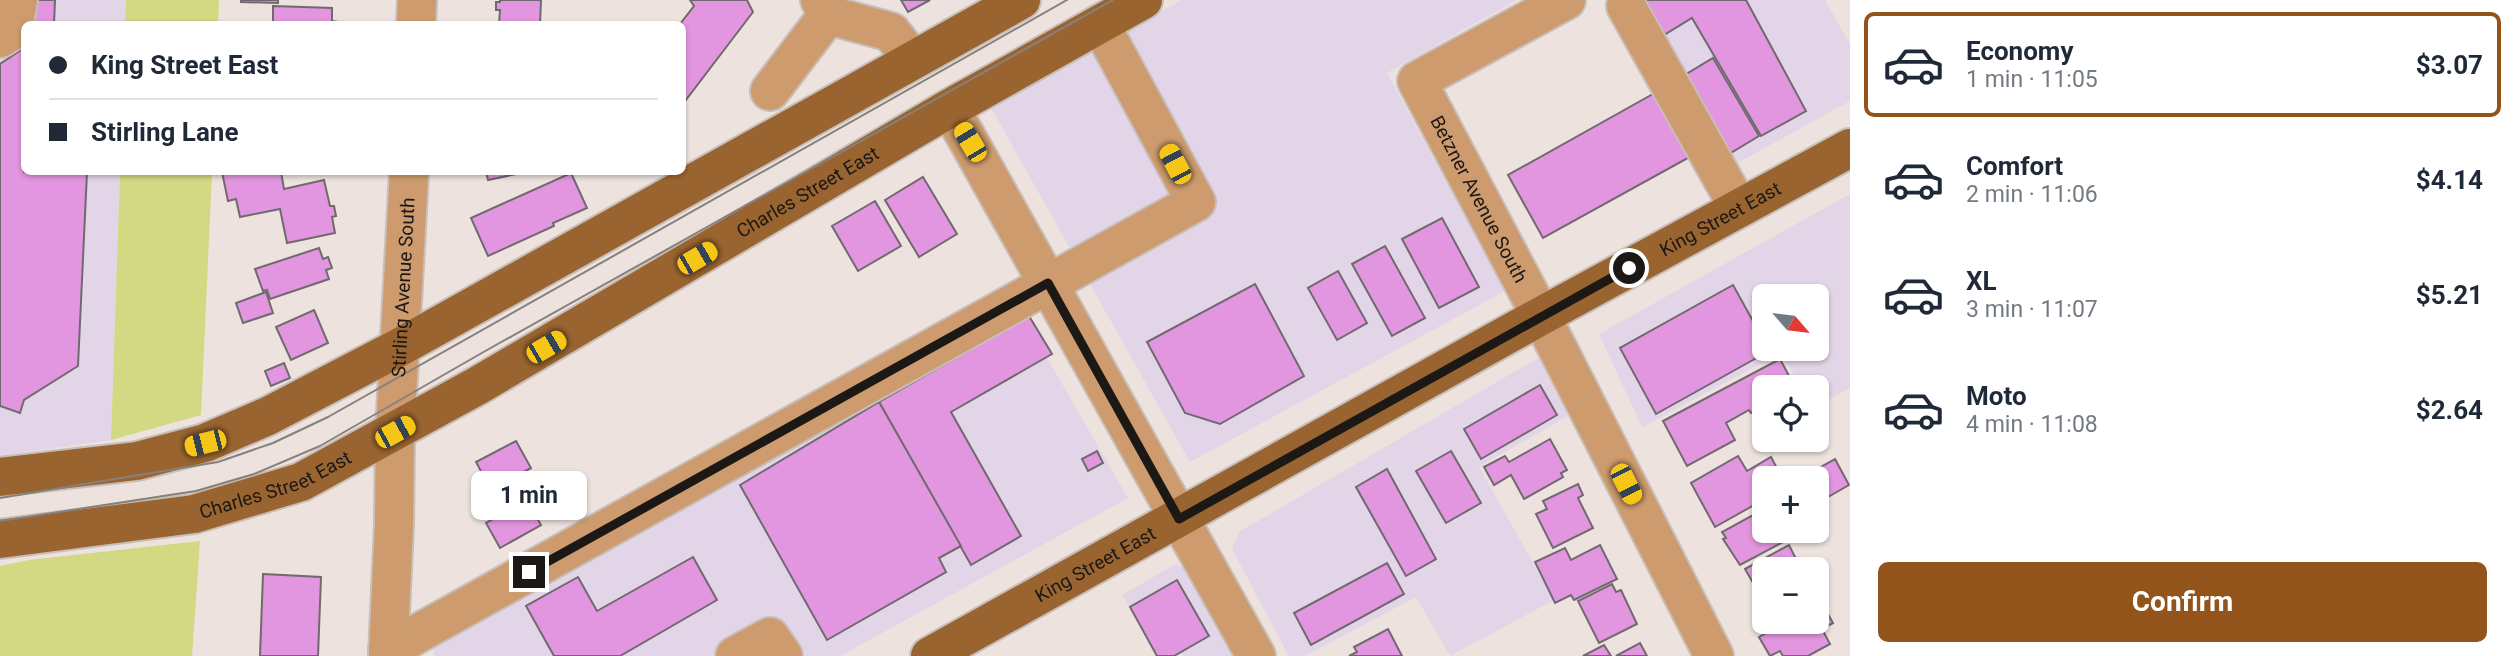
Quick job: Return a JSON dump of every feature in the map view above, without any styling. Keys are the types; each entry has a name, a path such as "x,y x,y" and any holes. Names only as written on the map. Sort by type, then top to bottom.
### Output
{"main road":[{"path":"0,477 137,461 205,443 268,416 400,347 1021,0"},
{"name":"Charles Street East","path":"0,539 194,514 301,482 592,320 950,108 1143,0"},
{"name":"King Street East","path":"930,656 1541,316 1850,148"}],"street":[{"path":"0,38 13,30 18,0"},
{"path":"416,21 417,0"},
{"name":"Betzner Avenue South","path":"1566,0 1416,81 1541,316 1714,656"},
{"path":"1626,6 1739,208"},
{"path":"770,91 824,7 891,32 913,60"},
{"path":"388,653 1196,202 1100,24"},
{"path":"950,108 1256,656"},
{"name":"Stirling Avenue South","path":"388,653 395,432 409,175"},
{"path":"735,656 770,637 783,656"}],"shaded area":[{"path":"0,0 126,0 125,21 21,21 21,175 120,175 111,440 0,456"},
{"path":"1182,0 1517,0 1387,73 1505,291 1190,462 990,106"},
{"path":"1614,0 1825,0 1850,44 1850,101 1712,177"},
{"path":"1850,194 1850,388 1829,399 1829,375 1794,375 1786,361 1829,361 1829,284 1752,284 1752,361 1766,361 1642,427 1599,334"},
{"path":"1024,318 1128,498 840,656 434,656 434,646"},
{"path":"1538,358 1568,416 1479,467 1554,600 1450,656 1416,597 1305,656 1289,656 1232,549 1239,532"},
{"path":"1176,564 1184,568 1232,656 1183,656 1181,652 1174,656 1157,656 1122,595"}],"green space":[{"path":"126,0 219,0 218,21 125,21"},
{"path":"120,175 212,175 201,415 111,440"},
{"path":"200,541 192,656 0,656 0,566 29,560"}],"building":[{"path":"32,0 55,0 54,21 31,21"},
{"path":"278,0 278,3 241,2"},
{"path":"541,0 540,21 499,21 500,10 496,10 496,2"},
{"path":"690,0 747,0 753,12 686,100 686,21 682,21 694,6"},
{"path":"901,0 930,0 908,12"},
{"path":"1638,0 1746,0 1806,111 1761,136 1692,18 1659,38"},
{"path":"273,6 332,8 332,21 273,21"},
{"path":"21,50 21,175 87,175 78,366 24,400 20,413 0,406 0,64"},
{"path":"1713,58 1759,136 1724,157 1678,79"},
{"path":"1660,90 1695,154 1543,238 1508,175"},
{"path":"223,175 282,175 284,189 324,180 330,206 334,206 336,216 332,217 335,233 287,243 280,209 240,217 236,199 228,201"},
{"path":"487,175 512,175 488,180"},
{"path":"567,175 572,175 587,208 488,256 471,218"},
{"path":"923,177 957,234 919,257 885,200"},
{"path":"875,201 901,246 858,271 832,226"},
{"path":"1442,218 1479,287 1439,308 1402,239"},
{"path":"1385,246 1425,318 1392,336 1352,264"},
{"path":"319,248 323,259 328,257 332,268 326,270 329,279 270,299 267,290 263,291 255,269"},
{"path":"1338,271 1367,323 1337,340 1308,288"},
{"path":"1255,284 1304,376 1220,424 1185,413 1147,342"},
{"path":"1733,285 1752,319 1752,360 1656,414 1620,348"},
{"path":"266,292 273,313 243,323 236,303"},
{"path":"314,310 328,343 291,360 276,327"},
{"path":"1029,316 1052,354 951,412 1021,536 971,565 879,402"},
{"path":"1776,361 1781,361 1789,375 1752,375 1752,412 1749,410 1726,423 1735,440 1687,466 1663,421"},
{"path":"284,363 290,378 271,386 265,371"},
{"path":"1540,385 1557,415 1481,459 1464,429"},
{"path":"879,402 961,546 939,558 946,572 827,640 740,485"},
{"path":"1550,439 1567,470 1561,473 1563,477 1524,499 1511,475 1494,485 1484,467 1505,456 1509,462"},
{"path":"516,441 531,468 491,490 476,462"},
{"path":"1097,451 1103,463 1088,471 1082,459"},
{"path":"1451,451 1481,503 1446,523 1416,471"},
{"path":"1738,456 1747,471 1752,468 1752,506 1715,527 1691,483"},
{"path":"1771,457 1776,466 1756,466"},
{"path":"1835,459 1849,485 1829,496 1829,466 1822,466"},
{"path":"1387,469 1436,559 1406,576 1356,487"},
{"path":"1578,484 1583,495 1578,498 1593,528 1553,548 1536,514 1547,509 1543,501"},
{"path":"527,500 541,525 500,548 486,523"},
{"path":"1752,516 1752,543 1781,543 1740,565 1723,539 1726,538 1722,532"},
{"path":"1600,545 1617,579 1574,600 1571,595 1555,603 1535,562 1565,548 1571,560"},
{"path":"1789,545 1795,557 1767,557"},
{"path":"693,557 717,600 620,656 554,656 526,606 578,577 597,611"},
{"path":"1387,563 1404,594 1311,645 1294,613"},
{"path":"1752,565 1752,581 1745,569"},
{"path":"263,574 321,577 318,656 260,656"},
{"path":"1177,580 1209,636 1174,656 1157,656 1130,607"},
{"path":"1612,584 1616,592 1621,590 1637,624 1599,643 1578,601"},
{"path":"1388,629 1402,656 1349,656 1357,652 1354,647"},
{"path":"1764,634 1825,634 1830,644 1808,656 1783,656 1780,651 1770,656 1759,637"},
{"path":"1640,643 1647,656 1616,656"},
{"path":"1604,645 1611,656 1583,656"}],"tram line":[{"path":"0,498 218,462 273,443 328,417 1067,0"},
{"path":"0,521 196,491 254,474 320,446 1113,0"}],"route":[{"path":"529,572 1048,283 1179,519 1629,268"}]}
